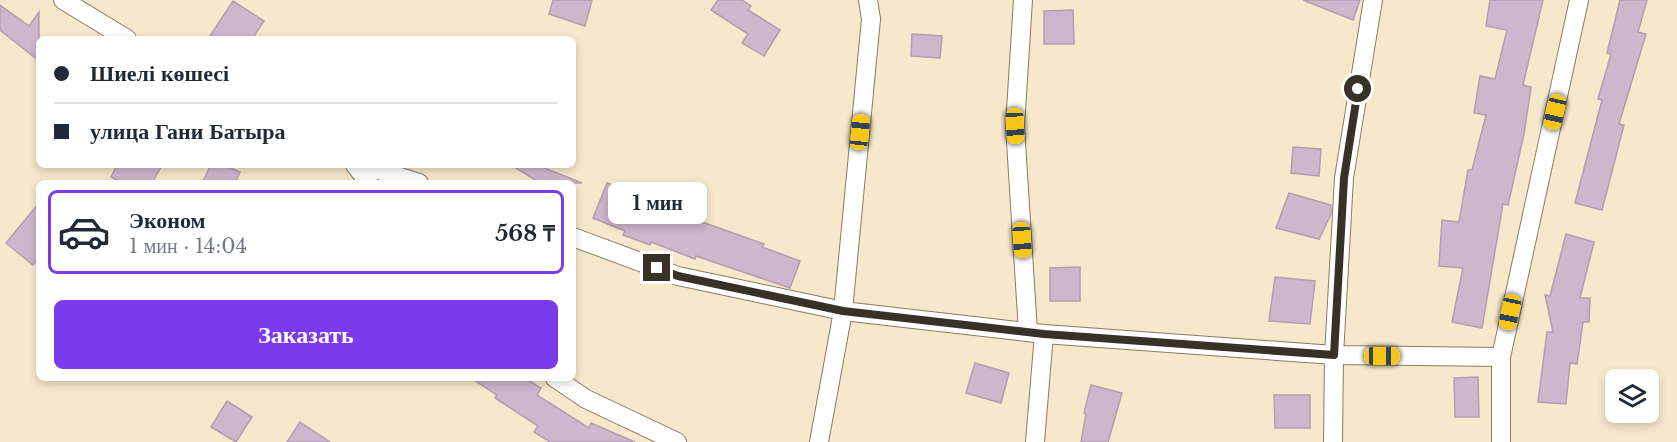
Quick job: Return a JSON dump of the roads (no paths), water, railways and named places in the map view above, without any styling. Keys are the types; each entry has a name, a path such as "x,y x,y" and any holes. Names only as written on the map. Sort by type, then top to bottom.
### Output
{"street":[{"path":"63,0 122,36"},
{"path":"819,442 843,311 871,19 868,0"},
{"path":"1023,0 1015,126 1036,333 1035,442"},
{"path":"1333,442 1334,355 1344,178 1373,0"},
{"path":"1501,442 1501,357 1579,0"},
{"path":"357,168 367,180"},
{"path":"372,168 410,180"},
{"path":"576,238 678,276 843,311 1036,333 1334,355 1501,357"},
{"path":"559,381 586,399 677,442"}]}
